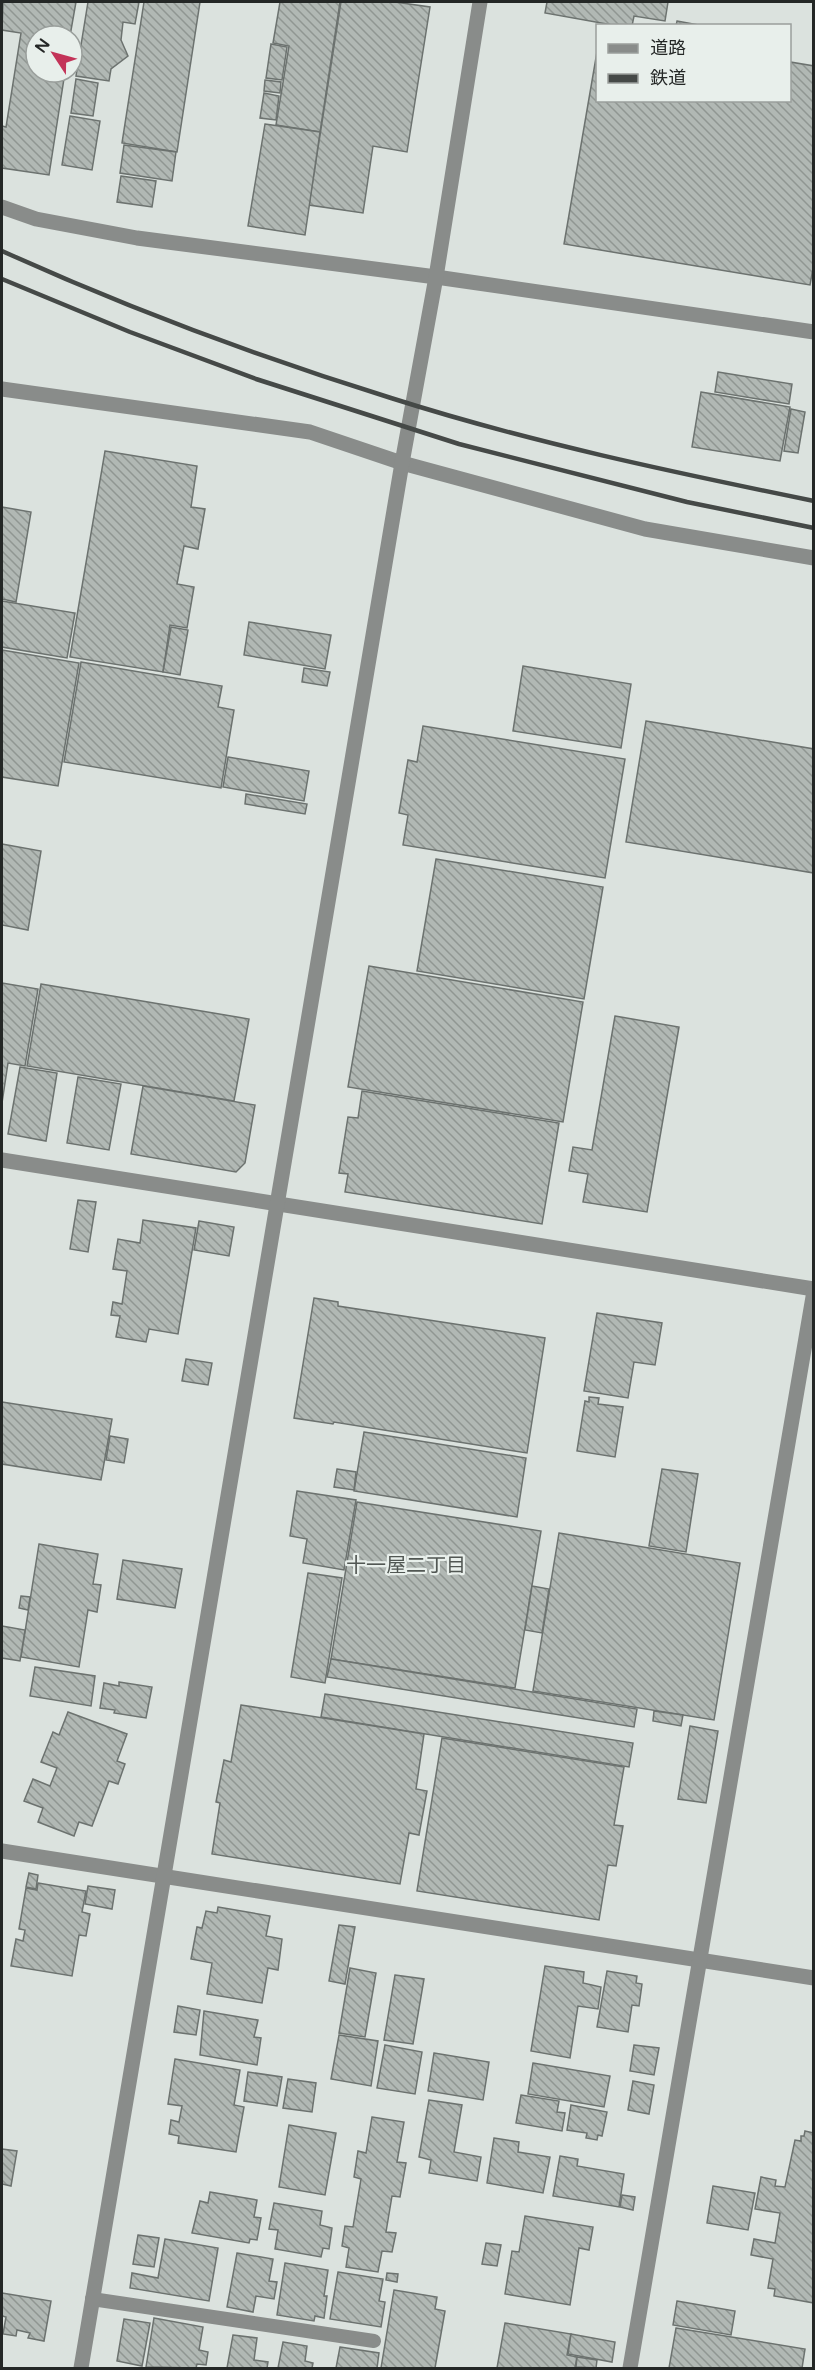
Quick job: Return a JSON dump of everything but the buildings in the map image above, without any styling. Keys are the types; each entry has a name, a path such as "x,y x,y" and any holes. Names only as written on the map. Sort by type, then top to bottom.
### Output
{"street":[{"path":"81,2368 402,463 436,277 480,2"},
{"path":"2,207 36,219 137,238 436,277 813,332"},
{"path":"2,389 310,432 402,463 645,529 813,558"},
{"path":"2,1160 813,1290 630,2368"},
{"path":"2,1851 813,1978"}],"lane":[{"path":"92,2299 374,2341"}],"railway":[{"path":"2,251 194,330 292,366 391,398 548,442 814,501"},
{"path":"2,279 130,332 256,379 459,444 687,502 814,528"}],"district":[{"name":"十一屋二丁目","path":"406,1566"}]}
